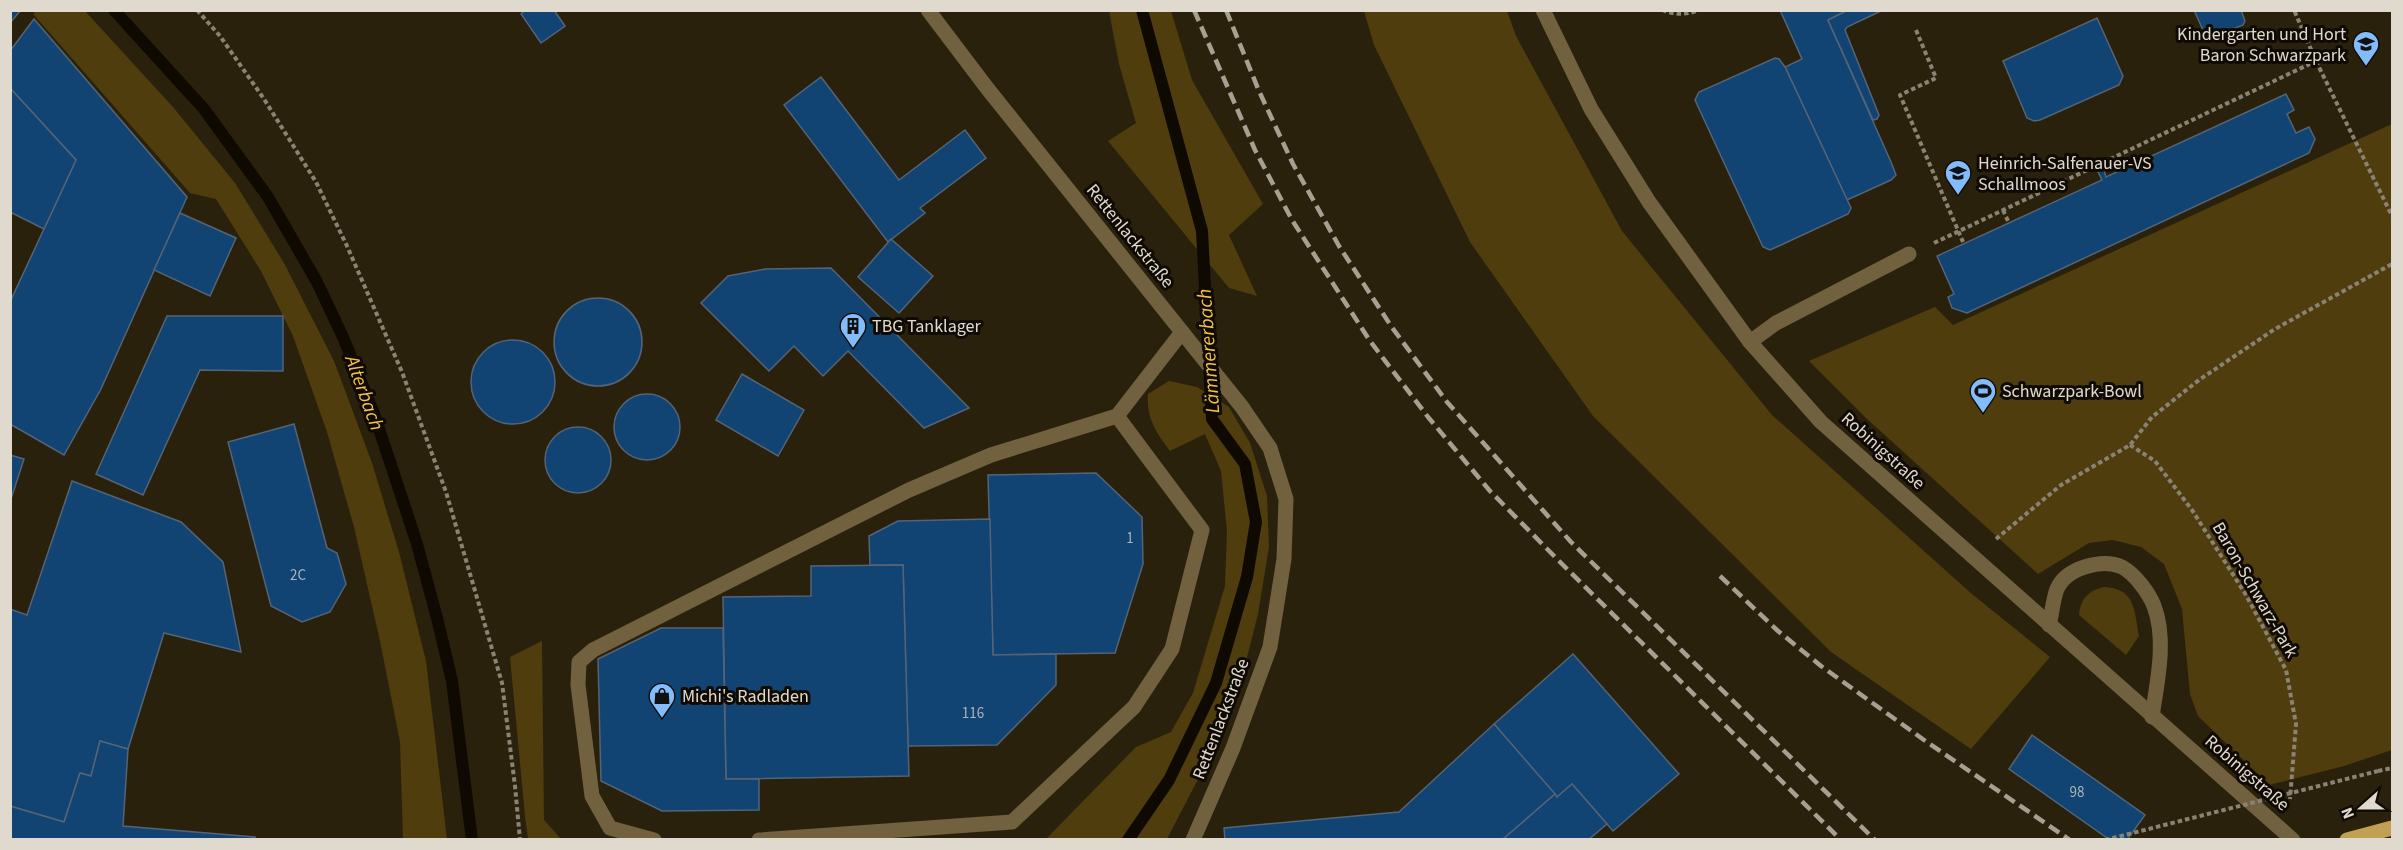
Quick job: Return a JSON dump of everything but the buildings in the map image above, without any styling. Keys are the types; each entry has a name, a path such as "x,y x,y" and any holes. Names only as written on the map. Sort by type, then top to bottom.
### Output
{"main road":[{"path":"2347,840 2392,828"}],"street":[{"name":"Rettenlackstraße","path":"928,10 987,88 1242,407 1270,448 1286,499 1284,559 1270,647 1233,748 1194,840"},
{"name":"Robinigstraße","path":"1543,10 1591,109 1649,202 1750,342 1821,422 2293,840"},
{"path":"1750,342 1776,323 1909,254"},
{"path":"654,840 610,828 592,796 578,685 579,662 592,650 909,490 991,455 1117,416 1182,332"},
{"path":"759,840 1012,822 1134,706 1172,649 1202,530 1117,416"},
{"path":"2049,625 2057,589 2068,575 2084,567 2102,564 2122,567 2140,583 2154,606 2159,629 2159,669 2152,717"}],"path":[{"path":"197,10 220,36 264,99 316,182 347,246 402,372 446,492 502,683 520,840"},
{"path":"1662,10 1679,14 1699,11"},
{"path":"2294,10 2316,61 2392,216"},
{"path":"1916,30 1936,78 1900,95 1963,242"},
{"path":"1909,254 2316,61"},
{"path":"2003,210 2008,221"},
{"path":"1988,545 2061,485 2130,445 2152,417 2199,380 2275,329 2392,264"},
{"name":"Baron-Schwarz-Park","path":"2130,445 2155,461 2192,510 2246,595 2286,670 2296,724 2290,802"},
{"path":"2104,840 2392,768"}],"shaded area":[{"path":"34,11 85,11 173,107 235,183 284,263 334,361 372,463 399,552 426,661 447,839 403,839 400,742 354,527 327,432 293,336 261,271 216,199 190,193 34,15"},
{"path":"1109,11 1171,11 1192,80 1263,204 1229,235 1257,296 1229,288 1108,141 1136,123 1119,64"},
{"path":"1364,11 1507,11 1516,36 1622,231 1772,415 1972,594 2050,657 1971,749 1831,652 1593,416 1470,242 1374,45"},
{"path":"2392,124 2392,750 2344,766 2269,785 2198,716 2190,694 2182,609 2164,564 2141,547 2113,540 2089,543 2038,574 1866,418 1809,361 1935,307 1953,325"},
{"path":"1169,381 1197,387 1229,407 1250,443 1267,496 1269,547 1258,614 1242,677 1208,760 1167,839 1046,839 1136,747 1171,732 1193,693 1225,586 1227,531 1221,471 1205,434 1170,451 1156,431 1150,417 1148,394"},
{"path":"2104,587 2122,592 2132,602 2139,636 2126,655 2079,615 2086,596"},
{"path":"542,641 544,820 561,839 528,839 525,816 510,657"}],"waterway":[{"name":"Alterbach","path":"114,10 204,109 268,197 317,282 343,337 374,414 417,544 437,618 452,681 472,840"},
{"name":"Lämmererbach","path":"1128,840 1169,780 1216,683 1247,577 1256,522 1245,464 1212,419 1202,231 1142,10"}],"railway":[{"path":"1194,10 1255,150 1292,220 1370,341 1428,417 1490,491 1841,840"},
{"path":"1226,10 1259,91 1293,164 1339,246 1391,326 1447,402 1571,542 1875,840"},
{"path":"1720,576 1778,631 1821,666 2070,840"}],"place":[{"name":"Kindergarten und Hort Baron Schwarzpark","path":"2366,67"},
{"name":"Heinrich-Salfenauer-VS Schallmoos","path":"1958,196"},
{"name":"TBG Tanklager","path":"853,349"},
{"name":"Schwarzpark-Bowl","path":"1983,414"},
{"name":"Michi's Radladen","path":"662,719"}]}
